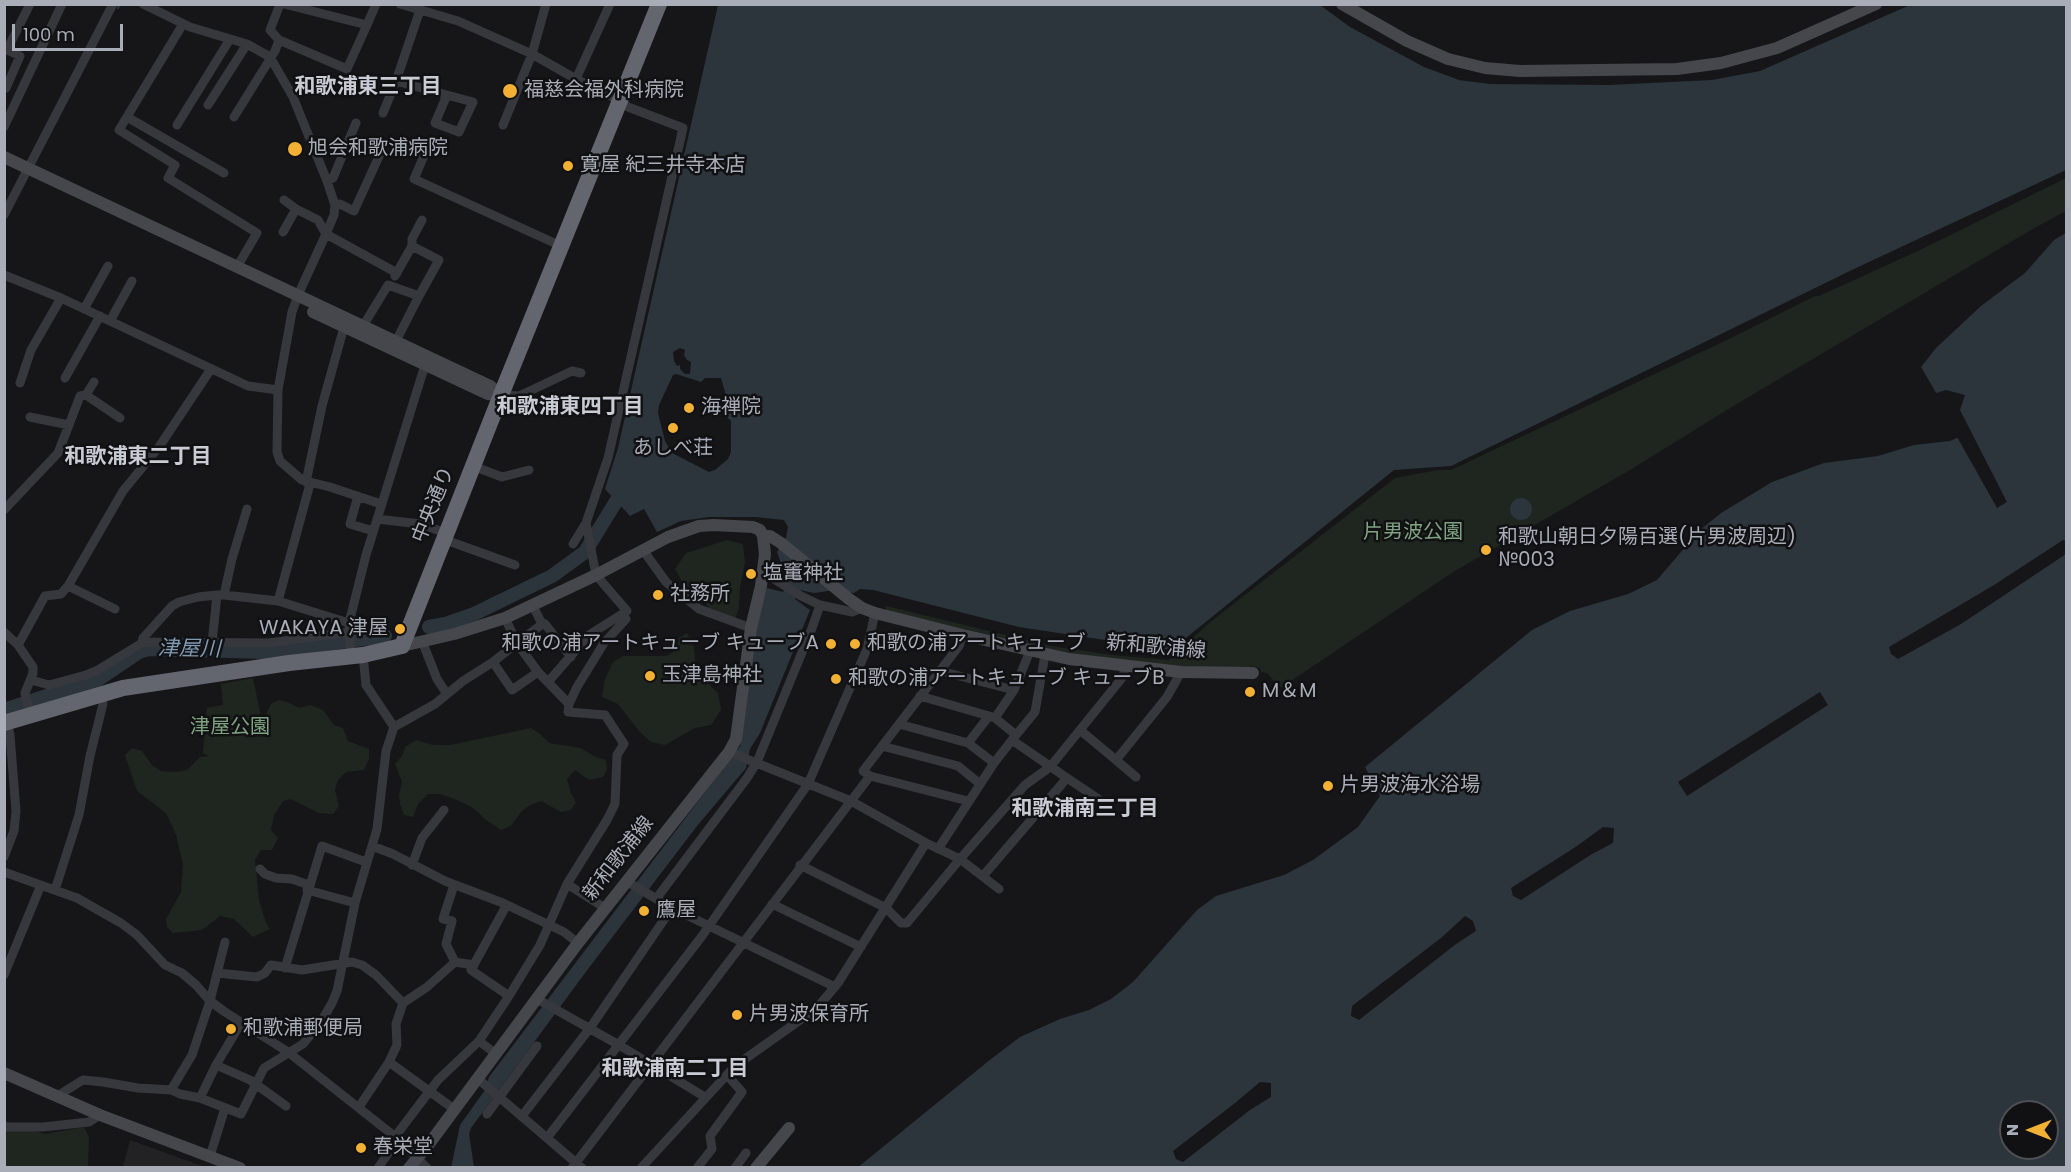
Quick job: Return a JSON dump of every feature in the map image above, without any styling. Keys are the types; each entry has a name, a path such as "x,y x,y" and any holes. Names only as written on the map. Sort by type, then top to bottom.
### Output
{"highway":[{"name":"中央通り","path":"402,646 472,466 659,4"},
{"path":"6,722 28,707 147,684 402,646"}],"street":[{"path":"6,88 20,56 8,50 30,4"},
{"path":"4,215 113,4"},
{"path":"144,4 183,24 247,44 270,57 293,97 335,205 334,215 296,299 278,390 277,452 280,461 308,483 330,487 381,504"},
{"path":"367,25 282,4 270,30 279,40 347,69 367,25 376,4"},
{"path":"400,4 458,21 532,54 628,107 683,128 608,458 587,526 573,544"},
{"path":"503,125 532,54 546,4"},
{"path":"576,79 610,4"},
{"path":"1342,4 1407,41 1448,59 1485,68 1520,71 1677,69 1721,63 1777,48 1876,4"},
{"path":"4,127 59,5"},
{"path":"383,113 420,10"},
{"path":"183,24 119,130 175,165 168,178 257,233 237,267"},
{"path":"177,125 230,39"},
{"path":"234,117 279,40"},
{"path":"208,105 247,44"},
{"path":"396,81 447,94 473,102 459,132 435,123 447,94"},
{"path":"127,117 224,173"},
{"path":"327,181 333,178 356,123"},
{"path":"426,151 414,179 561,246"},
{"path":"335,205 340,204 354,211 381,152"},
{"path":"4,157 26,172 296,299 396,341 490,386 501,395"},
{"path":"4,166 26,172 237,267 344,327 488,394 519,396 572,371 581,373"},
{"path":"284,200 318,220 326,234 397,273"},
{"path":"283,232 296,209"},
{"path":"363,326 397,273 412,246 412,239 422,220"},
{"path":"396,341 439,260 412,246"},
{"path":"84,309 108,266"},
{"path":"4,275 61,297 248,386 278,390"},
{"path":"110,321 132,281"},
{"path":"388,285 419,296"},
{"path":"20,383 31,350 61,297"},
{"path":"65,378 100,316"},
{"path":"278,601 308,483 322,406 344,327"},
{"path":"394,727 366,685 349,630 373,531 425,365"},
{"path":"18,645 45,596 61,594 68,586 123,491 159,447 211,369"},
{"path":"86,395 94,382"},
{"path":"4,510 57,453 80,396 86,395 120,418"},
{"path":"30,417 69,426"},
{"path":"472,466 502,477 529,470"},
{"path":"358,496 350,524 373,531"},
{"path":"212,643 221,595 247,509"},
{"path":"377,519 420,524 514,566"},
{"path":"548,682 593,632 627,611 596,576 587,526"},
{"name":"新和歌浦線","path":"402,646 454,634 505,618 596,576 668,537 699,526 753,527 760,530 763,536 765,554 763,573 751,628 736,739 731,753 630,884 605,908 578,943 540,1000 496,1054 480,1080 408,1167"},
{"name":"新和歌浦線","path":"763,536 770,536 782,543 849,599 875,613 1045,655 1181,672 1253,673"},
{"path":"643,550 666,582 699,609 751,628"},
{"path":"763,573 820,605 852,612 862,608"},
{"path":"68,586 115,609"},
{"path":"30,680 49,685 96,671 141,642 172,606 198,597 221,595 278,601 349,630"},
{"path":"652,897 747,778 808,639 820,605"},
{"path":"533,606 541,622 571,657"},
{"path":"547,1138 708,925 808,784 867,649 875,613"},
{"path":"378,1167 398,1139 397,1134 428,1091 479,1041 509,996 540,945 567,884 615,804 617,755 624,744 605,716 568,712 577,687 604,643 626,619 623,614"},
{"path":"505,618 517,643 538,672 569,705"},
{"path":"57,1096 82,1080 171,1090 200,1098 241,1114 264,1068 303,1044 332,1003 337,991 355,903 377,829 386,751 394,727 425,711 463,681 493,662 541,625 541,622"},
{"path":"141,642 269,643 349,630"},
{"path":"4,632 18,645 33,667 28,707"},
{"path":"593,632 604,643"},
{"path":"963,635 959,646 863,771 870,776 968,801"},
{"path":"422,641 437,679 447,694"},
{"path":"968,743 1014,690 1030,651"},
{"path":"938,849 994,763 1035,712 1045,655"},
{"path":"493,662 512,690 538,672"},
{"path":"800,865 886,908 901,923 907,923 1025,785 1050,767 1122,678 1126,666"},
{"path":"940,671 1014,690"},
{"path":"1116,760 1167,697 1181,672"},
{"path":"55,890 79,815 103,704 101,693"},
{"path":"920,696 992,717 1050,767 1103,802"},
{"path":"4,857 14,831 16,811 10,735 6,722"},
{"path":"899,724 968,743 994,763"},
{"path":"1080,730 1136,777"},
{"path":"882,746 958,766 980,784"},
{"path":"731,753 851,801 926,843 960,859 999,889"},
{"path":"480,1080 577,1166 800,865 870,776"},
{"path":"983,876 1067,778"},
{"path":"412,865 422,838 444,810"},
{"path":"641,1167 735,1066 817,1008 833,986 838,983 926,843"},
{"path":"285,968 321,846 366,862"},
{"path":"372,846 454,885 503,903 564,932 578,943"},
{"path":"260,869 265,874 276,878 292,879 308,888 355,903"},
{"path":"4,872 77,898 121,922 137,935 165,965 182,973 210,1001 241,1023 288,1052 398,1139 427,1167"},
{"path":"567,884 605,908"},
{"path":"630,884 672,908 833,986"},
{"path":"4,975 41,885"},
{"path":"454,885 443,918 452,921 446,944 454,962"},
{"path":"503,903 505,908 471,970 509,996"},
{"path":"772,904 861,947"},
{"path":"522,1116 590,1028 672,908"},
{"path":"171,1090 192,1054 210,1001 225,942"},
{"path":"217,974 257,976 264,973 271,965 302,970 352,962 362,965 376,975 403,1003"},
{"path":"454,962 474,965"},
{"path":"359,1107 397,1045 396,1024 403,1003 427,987 454,962"},
{"path":"540,1000 705,1097"},
{"path":"200,1098 241,1023"},
{"path":"479,1041 496,1054"},
{"path":"487,1114 498,1095 537,1046"},
{"path":"388,1062 454,1109"},
{"path":"216,1065 255,1084 286,1106"},
{"path":"4,1073 100,1115 240,1167"},
{"path":"697,1167 712,1149 710,1136 742,1092 727,1075"},
{"path":"210,1156 225,1108"},
{"path":"4,1127 43,1127 90,1122 100,1115"},
{"path":"756,1167 789,1128"},
{"path":"735,1167 746,1153"}],"shaded area":[{"path":"718,5 1320,5 1350,27 1424,67 1459,80 1490,84 1609,85 1712,80 1760,71 1910,5 2066,5 2066,170 1856,268 1451,466 1394,470 1171,650 1019,627 873,590 860,589 854,593 835,590 814,593 800,590 795,599 810,610 760,733 750,749 746,768 697,826 471,1128 469,1134 474,1167 451,1168 460,1125 485,1090 489,1077 740,746 753,645 761,606 767,588 783,592 789,580 786,578 777,552 786,538 788,527 784,520 755,517 709,517 681,521 657,532 644,509 630,516 605,489 618,448","holes":["680,348 685,350 684,355 691,362 690,374 685,374 680,369 680,365 677,366 674,361 673,352","673,375 701,382 705,378 721,378 729,406 727,417 731,421 731,452 728,459 715,470 709,472 672,453 665,441 658,413 659,405"]},
{"path":"2066,233 2066,1167 857,1168 1020,1037 1111,999 1133,982 1197,910 1216,896 1284,875 1313,860 1358,827 1380,796 1365,767 1532,630 1570,611 1628,594 1657,580 1699,531 1721,513 1772,482 1824,463 1878,456 1914,445 1950,441 1961,436 1921,367 1936,348 1981,306 2025,273 2054,240"},
{"path":"1521,498 1529,501 1532,509 1529,517 1521,520 1513,517 1510,509 1513,501"},
{"path":"130,1140 205,1167 123,1167"}],"green space":[{"name":"片男波公園","path":"2066,178 2066,211 1735,405 1630,470 1453,572 1282,687 1279,687 1267,673 1261,672 1260,668 1250,666 1249,668 1169,667 1069,653 886,611 886,606 1051,646 1169,660 1209,623 1395,478 1438,470 1451,470 1815,296 1920,250"},
{"path":"727,540 743,544 745,562 739,608 735,619 712,612 698,593 684,585 675,569 686,553"},
{"path":"687,633 694,648 696,672 718,693 721,710 711,725 695,728 665,745 651,742 639,731 618,704 602,697 605,679 613,662 623,656 667,656 677,649 679,638"},
{"name":"津屋公園","path":"253,678 263,726 266,725 267,712 271,704 279,700 299,708 310,705 323,710 334,725 343,728 348,741 369,749 369,759 364,770 346,772 338,780 335,790 339,806 333,814 319,813 291,799 283,801 274,815 271,830 278,838 272,850 261,850 255,860 259,900 270,929 253,937 234,919 220,916 202,930 173,933 167,927 166,919 181,892 183,864 176,835 166,813 137,791 125,755 132,748 142,751 152,765 161,771 187,770 200,757 209,756 203,753 207,708 223,705 221,684"},
{"path":"531,728 549,743 580,748 606,760 607,770 603,777 589,780 575,770 567,779 576,802 571,810 561,812 541,801 530,805 521,812 511,826 501,830 472,807 440,794 428,794 418,804 413,817 404,815 399,795 402,782 395,764 402,756 405,747 416,740 433,745 450,745"},
{"path":"5,1121 45,1134 84,1127 89,1137 88,1167 5,1168"}],"pier":[{"path":"1946,390 1965,395 1960,410 2007,502 1997,508 1933,394"},
{"path":"2063,540 2066,541 2066,554 1961,624 1898,659 1891,654 1889,647 1994,585"},
{"path":"1820,692 1828,705 1687,796 1678,782"},
{"path":"1603,827 1614,828 1613,843 1521,900 1513,896 1511,888"},
{"path":"1465,916 1473,921 1476,931 1359,1020 1351,1016 1352,1006 1441,938"},
{"path":"1260,1082 1271,1083 1271,1097 1250,1110 1183,1162 1176,1159 1173,1151"}],"waterway":[{"path":"118,8 120,4"},
{"name":"津屋川","path":"429,627 474,614 552,576 585,552 623,490"},
{"name":"津屋川","path":"4,710 99,679 139,652 148,649 266,652 385,636"}],"place":[{"name":"福慈会福外科病院","path":"510,91"},
{"name":"旭会和歌浦病院","path":"295,149"},
{"name":"寛屋 紀三井寺本店","path":"568,166"},
{"name":"海禅院","path":"689,408"},
{"name":"あしべ荘","path":"673,428"},
{"name":"和歌山朝日夕陽百選(片男波周辺) №003","path":"1486,550"},
{"name":"塩竃神社","path":"751,574"},
{"name":"社務所","path":"658,595"},
{"name":"WAKAYA 津屋","path":"400,629"},
{"name":"和歌の浦アートキューブ キューブA","path":"831,644"},
{"name":"和歌の浦アートキューブ","path":"855,644"},
{"name":"玉津島神社","path":"650,676"},
{"name":"和歌の浦アートキューブ キューブB","path":"836,679"},
{"name":"M＆M","path":"1250,692"},
{"name":"片男波海水浴場","path":"1328,786"},
{"name":"鷹屋","path":"644,911"},
{"name":"片男波保育所","path":"737,1015"},
{"name":"和歌浦郵便局","path":"231,1029"},
{"name":"春栄堂","path":"361,1148"}],"district":[{"name":"和歌浦東三丁目","path":"368,88"},
{"name":"和歌浦東四丁目","path":"570,408"},
{"name":"和歌浦東二丁目","path":"138,458"},
{"name":"和歌浦南三丁目","path":"1085,810"},
{"name":"和歌浦南二丁目","path":"675,1070"}]}
